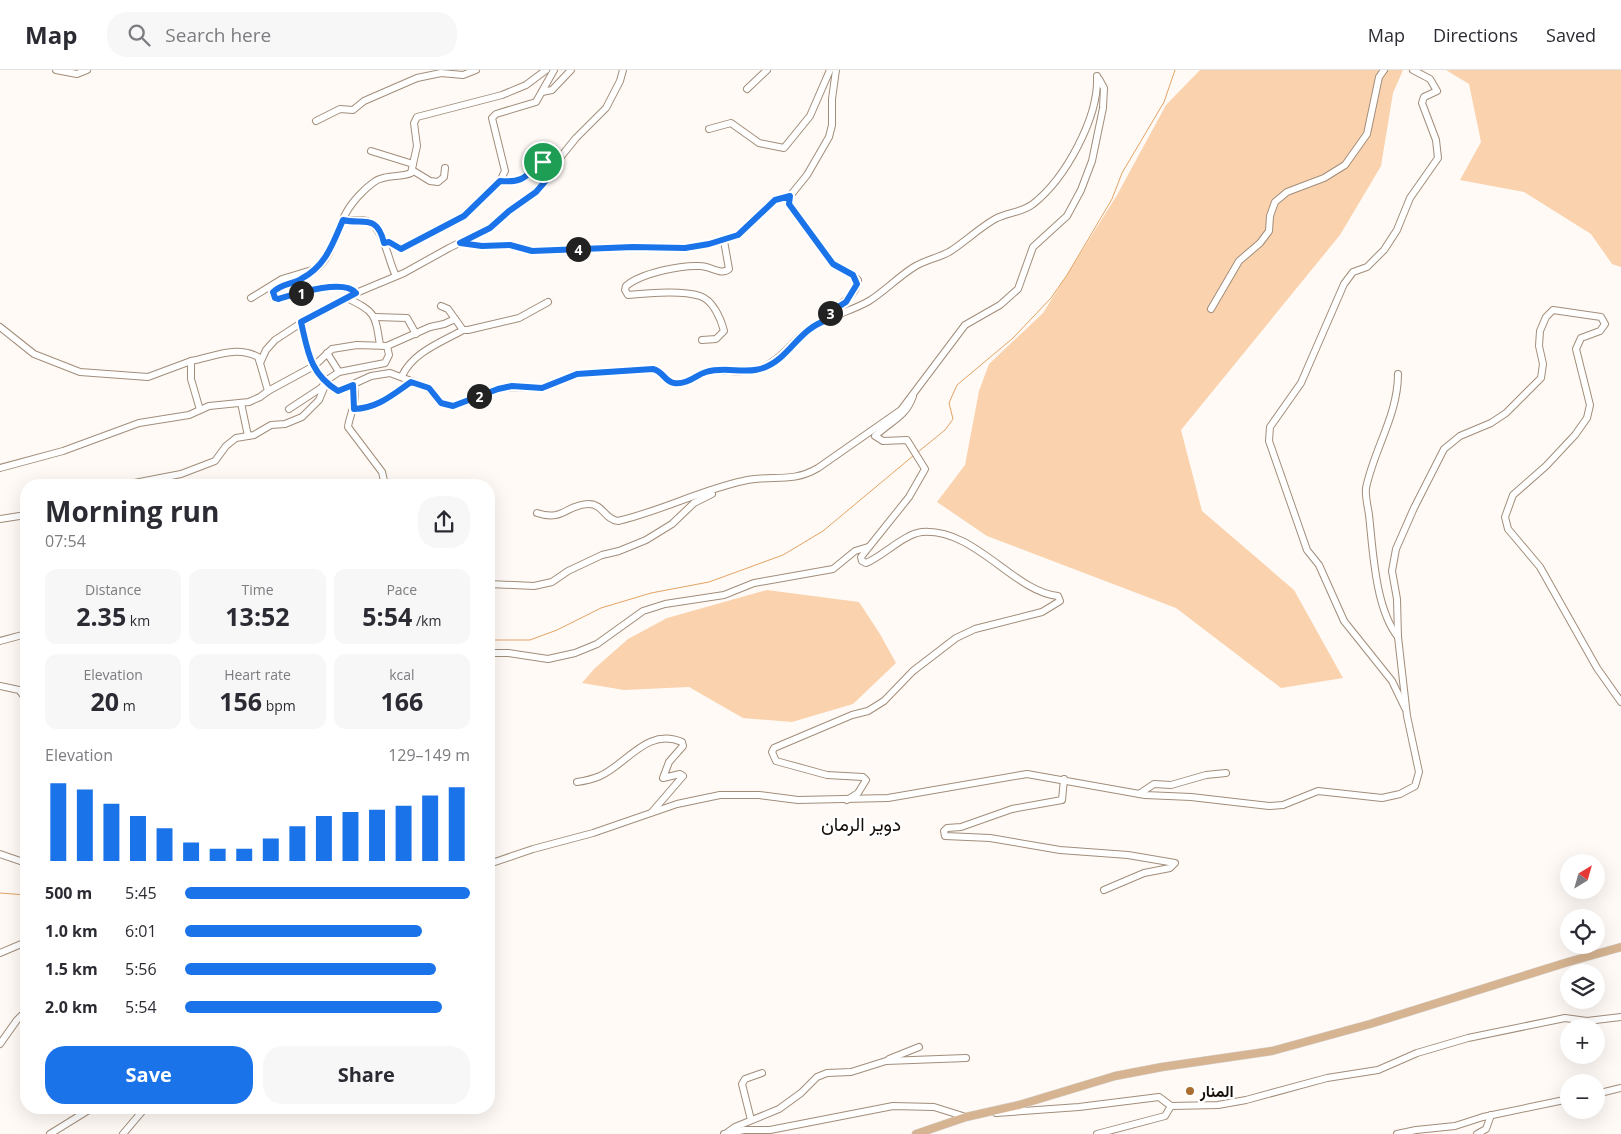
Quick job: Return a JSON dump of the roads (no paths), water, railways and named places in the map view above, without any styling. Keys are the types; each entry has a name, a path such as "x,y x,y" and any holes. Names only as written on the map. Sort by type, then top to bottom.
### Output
{"main road":[{"path":"916,1134 966,1117 990,1113 1115,1076 1272,1051 1370,1024 1621,947"}],"street":[{"path":"56,70 76,74 87,70"},
{"path":"316,121 323,120 340,109 353,110 364,101 427,74 463,75 476,70"},
{"path":"356,293 352,288 345,286 319,289 278,299 275,298 273,292 280,286 300,280 318,268 334,243 349,208 375,181 382,178 408,175 413,167 417,146 414,123 417,117 502,95 526,84 546,70"},
{"path":"384,243 389,242 401,249 430,236 464,216 500,181 505,172 492,118 496,114 534,103 554,70"},
{"path":"542,92 552,90 571,70"},
{"path":"260,362 266,350 275,340 301,322 490,228 509,211 536,192 555,170 559,159 576,138 606,108 620,81 623,70"},
{"path":"747,89 768,70"},
{"path":"709,129 731,123 760,142 784,148 810,116 830,70"},
{"path":"828,320 832,310 846,302 858,280 853,275 833,264 789,204 790,196 807,174 829,136 832,125 832,99 836,70"},
{"path":"1210,309 1239,261 1269,231 1270,216 1276,202 1287,192 1324,178 1345,165 1367,134 1379,77 1384,70"},
{"path":"1407,716 1392,681 1344,621 1319,565 1307,550 1269,441 1270,427 1301,383 1347,279 1353,272 1367,267 1384,250 1397,230 1410,198 1438,158 1436,140 1422,103 1424,97 1437,91 1430,79 1414,70"},
{"path":"301,322 308,356 326,383 338,391 376,374 390,373 402,376 411,382 429,388 441,403 453,406 498,389 512,386 542,388 572,375 584,373 653,369 660,372 670,382 679,384 708,371 744,372 763,367 779,358 808,330 844,310 866,302 893,285 917,265 947,253 995,219 1019,212 1035,202 1056,179 1080,139 1097,100 1097,76 1104,88 1103,108 1092,161 1073,209 1060,224 1033,246 1018,288 1000,304 965,325 901,410 804,476 789,479 749,479 618,521 609,519 598,507 591,504 579,506 556,517 537,513"},
{"path":"371,151 413,167 430,181 438,182 444,177 445,168"},
{"path":"500,181 515,182 524,179 543,162 550,158 559,159"},
{"path":"460,243 482,246 510,245 532,251 633,247 685,248 724,241 738,235 775,200 790,196"},
{"path":"343,220 369,222 378,229 387,257 396,276"},
{"path":"702,340 716,339 724,331 711,304 701,296 646,293 628,295 625,290 626,286 644,276 686,266 712,267 718,272 726,272 729,269 724,241"},
{"path":"251,298 282,279 318,268"},
{"path":"289,409 339,372 385,364 389,355 383,345 375,317 365,307 347,298"},
{"path":"402,376 419,356 435,344 463,330 519,318 548,302"},
{"path":"441,306 448,310 463,330"},
{"path":"495,862 532,849 593,833 677,804 720,796 759,795 798,800 888,798 1027,774 1064,779 1139,794 1269,806 1283,805 1318,791 1382,798 1400,794 1415,786 1419,772 1407,716 1398,637 1393,562 1414,508 1444,449 1460,436 1491,423 1506,413 1541,378 1543,364 1540,338 1542,324 1549,313 1560,310 1601,317 1605,320 1604,327 1582,338 1576,349 1590,405 1587,418 1575,435 1546,466 1513,495 1505,517 1508,529 1540,567 1598,668 1621,702"},
{"path":"375,317 407,318 416,334"},
{"path":"0,468 71,448 139,423 176,418 209,406 254,401 268,391 314,366 332,349 342,346 383,345 454,319"},
{"path":"0,327 34,354 80,372 148,378 191,361 239,351 253,354 260,362 268,391"},
{"path":"327,353 339,372"},
{"path":"191,361 191,379 200,410"},
{"path":"1398,374 1396,402 1366,492 1372,559 1391,626 1398,637"},
{"path":"354,409 369,408 380,404 411,382"},
{"path":"155,479 181,474 198,468 219,458 230,442 236,438 248,436 271,425 285,424 302,417 319,400 326,383"},
{"path":"353,385 354,409 348,427 382,472 384,479"},
{"path":"846,800 858,793 866,780 863,777 827,775 776,761 772,752 774,748 868,711 884,701 913,671 956,638 975,629 1042,612 1060,601 1058,596 1038,592 984,554 962,542 941,534 921,532 866,563 861,558 922,477 925,469 907,440 879,440 875,436 904,414 913,396"},
{"path":"241,403 248,436"},
{"path":"495,584 534,586 552,582 568,571 602,555 619,551 646,540 672,524 694,503 722,488"},
{"path":"0,519 20,516"},
{"path":"495,653 548,659 576,653 597,644 643,611 665,604 724,595 754,583 833,569 855,551 869,546"},
{"path":"0,641 20,636"},
{"path":"0,686 20,691"},
{"path":"577,782 601,776 644,746 670,737 682,742 683,746 669,762 663,778 680,774 683,776 651,813"},
{"path":"1139,794 1154,784 1170,785 1206,775 1226,773"},
{"path":"1064,779 1062,800 1012,809 961,827 947,828 944,831 945,836 990,838 1060,850 1128,855 1175,863 1170,868 1144,873 1104,890"},
{"path":"0,854 20,861"},
{"path":"0,953 20,945"},
{"path":"0,1044 20,1017"},
{"path":"990,1113 1079,1107 1160,1097 1171,1106 1218,1105 1246,1100 1327,1078 1378,1070 1417,1053 1460,1040 1565,1018 1587,1021 1621,1017"},
{"path":"726,1133 788,1104 819,1076 827,1072 851,1072 886,1061 919,1047"},
{"path":"886,1061 966,1058"},
{"path":"751,1120 742,1084 745,1079 762,1073"},
{"path":"1605,1092 1621,1088"},
{"path":"1397,1134 1455,1126 1491,1115 1560,1101"},
{"path":"726,1133 770,1130 893,1106 934,1107 966,1117"},
{"path":"1097,1134 1165,1116 1171,1106"},
{"path":"50,1134 82,1114"},
{"path":"122,1134 140,1114"},
{"path":"1477,1134 1486,1129 1491,1115"}],"waterway":[{"path":"918,452 945,430 953,419 949,403 957,385 1013,338 1051,298 1067,275 1112,199 1122,173 1164,102 1175,70"},
{"path":"495,640 530,640 557,630 601,608 651,593 709,582 783,555 823,531 913,456"},
{"path":"0,893 20,895"}],"place":[{"name":"المنار","path":"1190,1091"}],"district":[{"name":"دوير الرمان","path":"861,824"}]}
